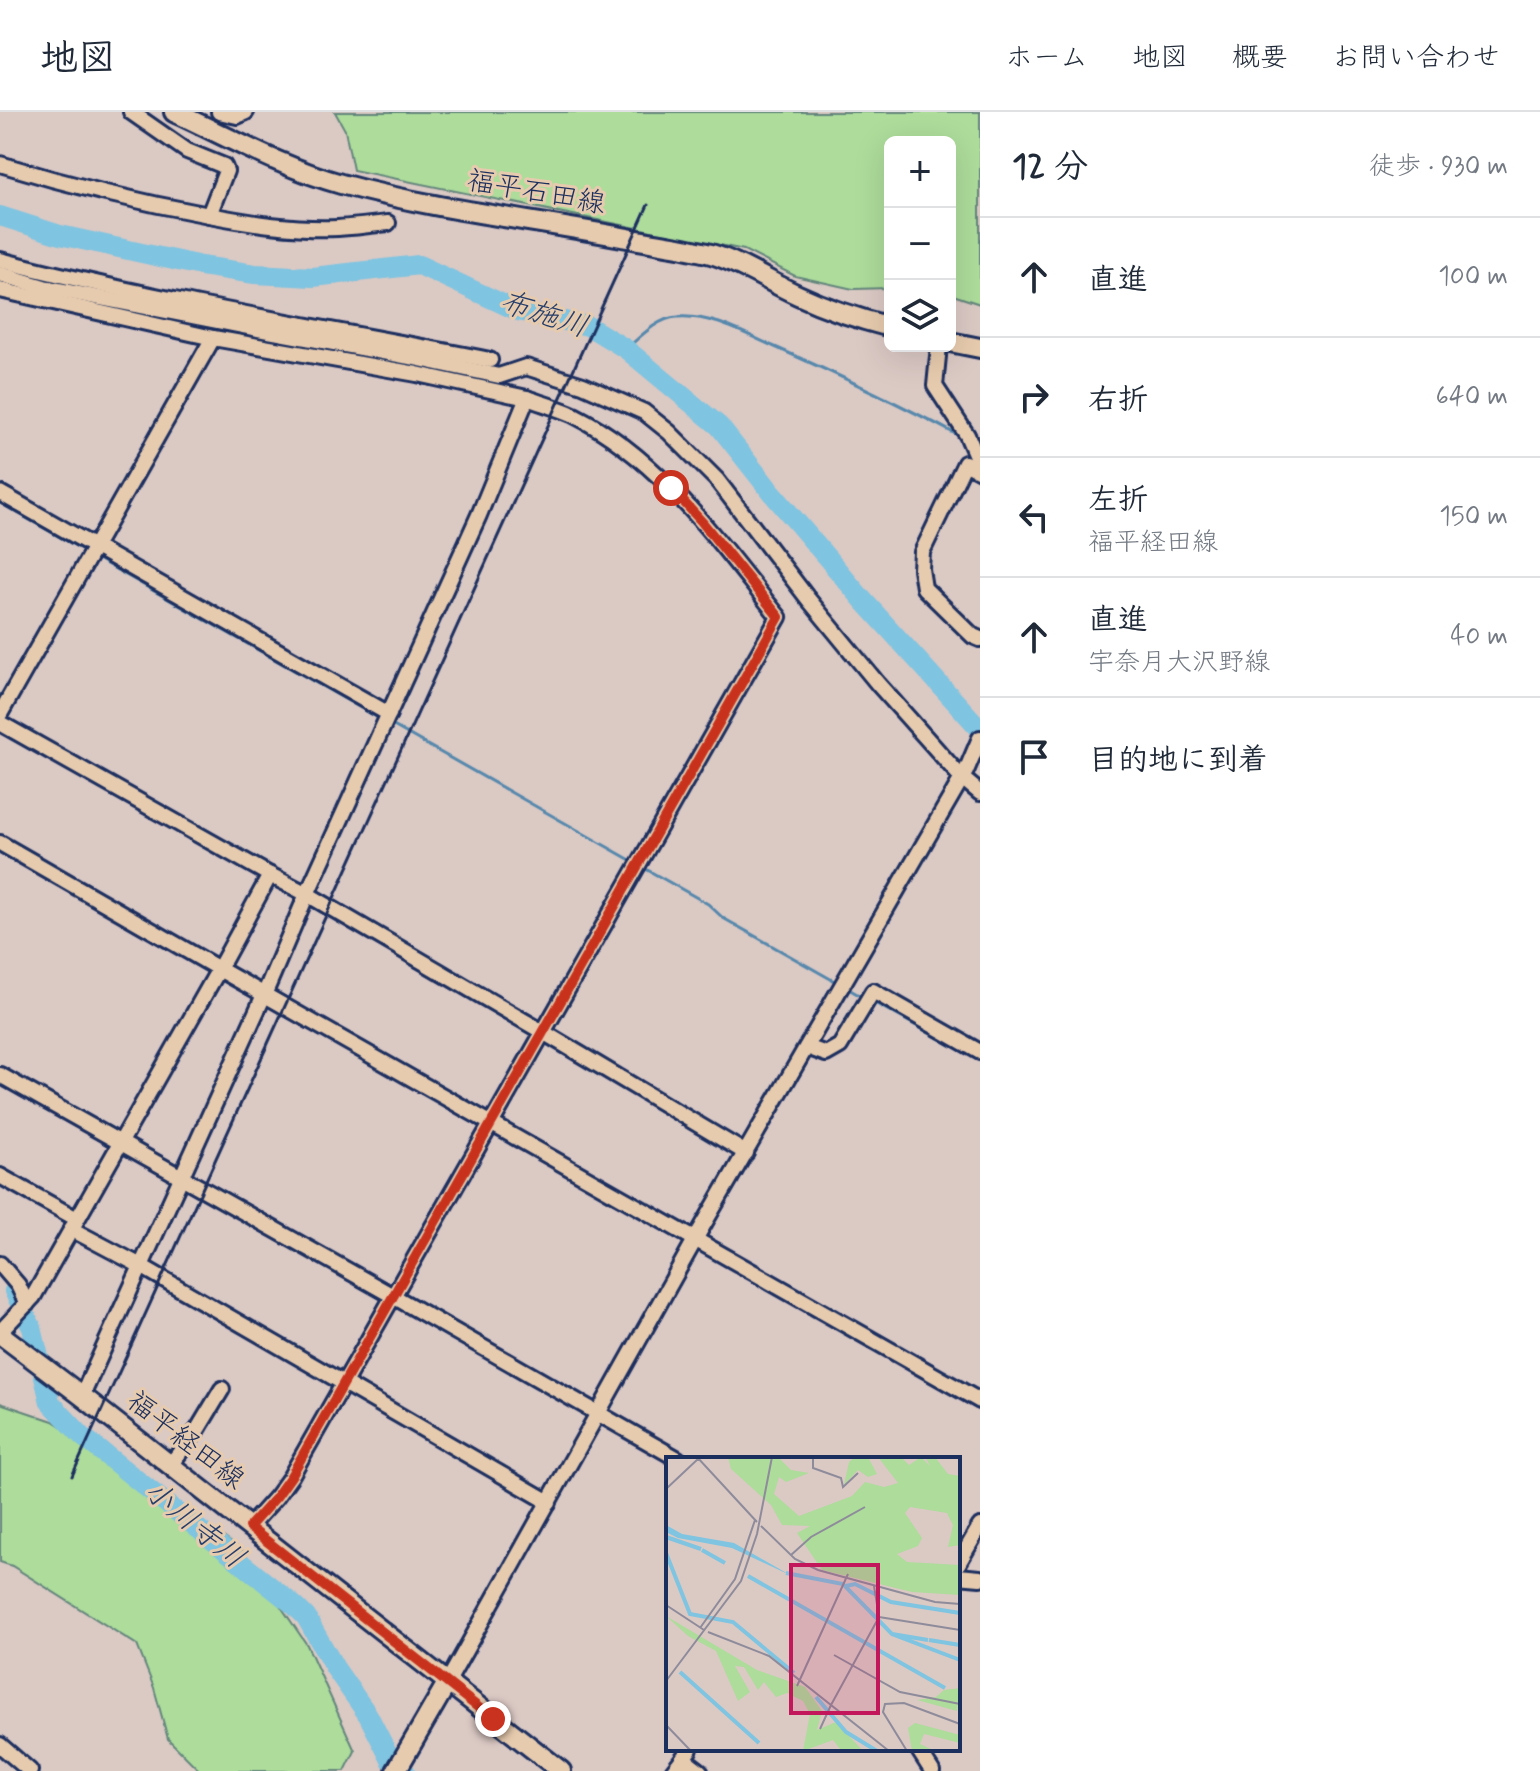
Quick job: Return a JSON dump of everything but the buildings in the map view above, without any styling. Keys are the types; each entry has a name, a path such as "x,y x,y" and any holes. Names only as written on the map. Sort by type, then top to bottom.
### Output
{"main road":[{"name":"福平石田線","path":"174,112 302,171 341,184 426,203 711,254 747,268 799,296 884,326"},
{"path":"956,343 980,348"},
{"name":"福平経田線","path":"3,1336 561,1771"},
{"path":"396,1771 447,1683"}],"street":[{"path":"131,112 187,151 224,166 226,171 209,215"},
{"path":"219,112 237,116 246,112"},
{"path":"0,164 160,206 251,223 308,228 388,223"},
{"path":"0,260 250,314 490,360"},
{"path":"0,274 44,287 499,376 526,367 583,385 644,412 669,432 717,480 859,660 980,793"},
{"path":"0,290 213,338 417,374 527,398 572,414 639,458 671,488 779,617 291,1476 249,1527"},
{"path":"0,714 213,338"},
{"path":"938,352 935,386 967,435 980,468"},
{"path":"82,1396 479,515 527,398"},
{"path":"980,468 965,463 922,552 921,569 924,588 973,636 980,639"},
{"path":"0,493 389,714"},
{"path":"0,723 307,894 746,1153"},
{"path":"447,1683 696,1239 963,774 980,738"},
{"path":"0,843 980,1401"},
{"path":"3,1336 33,1297 270,875"},
{"path":"807,1047 826,1054 840,1046 873,991 980,1052"},
{"path":"0,1075 674,1457"},
{"path":"0,1176 141,1266 549,1502"},
{"path":"0,1264 18,1285 27,1304"},
{"path":"170,1465 198,1429 222,1389"},
{"path":"960,1561 980,1526"},
{"path":"960,1576 980,1578"},
{"path":"0,1745 25,1769"},
{"path":"919,1751 932,1771"},
{"path":"673,1771 687,1753 700,1771"}],"green space":[{"path":"335,112 980,112 980,304 956,296 956,136 884,136 884,288 853,289 795,276 744,250 353,170 345,130"},
{"path":"0,1403 53,1421 156,1488 244,1552 307,1645 355,1751 345,1771 200,1771 168,1739 154,1688 137,1645 12,1566 0,1562"}],"waterway":[{"name":"布施川","path":"0,216 60,235 201,266 255,274 313,277 419,265 518,311 588,326 626,349 719,426 863,600 980,729"},
{"path":"626,349 650,329 670,318 690,317 715,322 847,379 963,438"},
{"path":"0,503 88,553"},
{"path":"94,557 380,719"},
{"path":"390,724 634,862"},
{"path":"644,868 708,904 723,918 836,982"},
{"path":"847,988 864,998"},
{"path":"871,1001 980,1061"},
{"name":"小川寺川","path":"14,1291 32,1328 50,1402 82,1436 306,1617 335,1668 368,1715 391,1760 405,1771"}],"railway":[{"path":"72,1476 648,205"}],"route":[{"path":"493,1719 249,1527 291,1476 779,617 671,488"}]}
